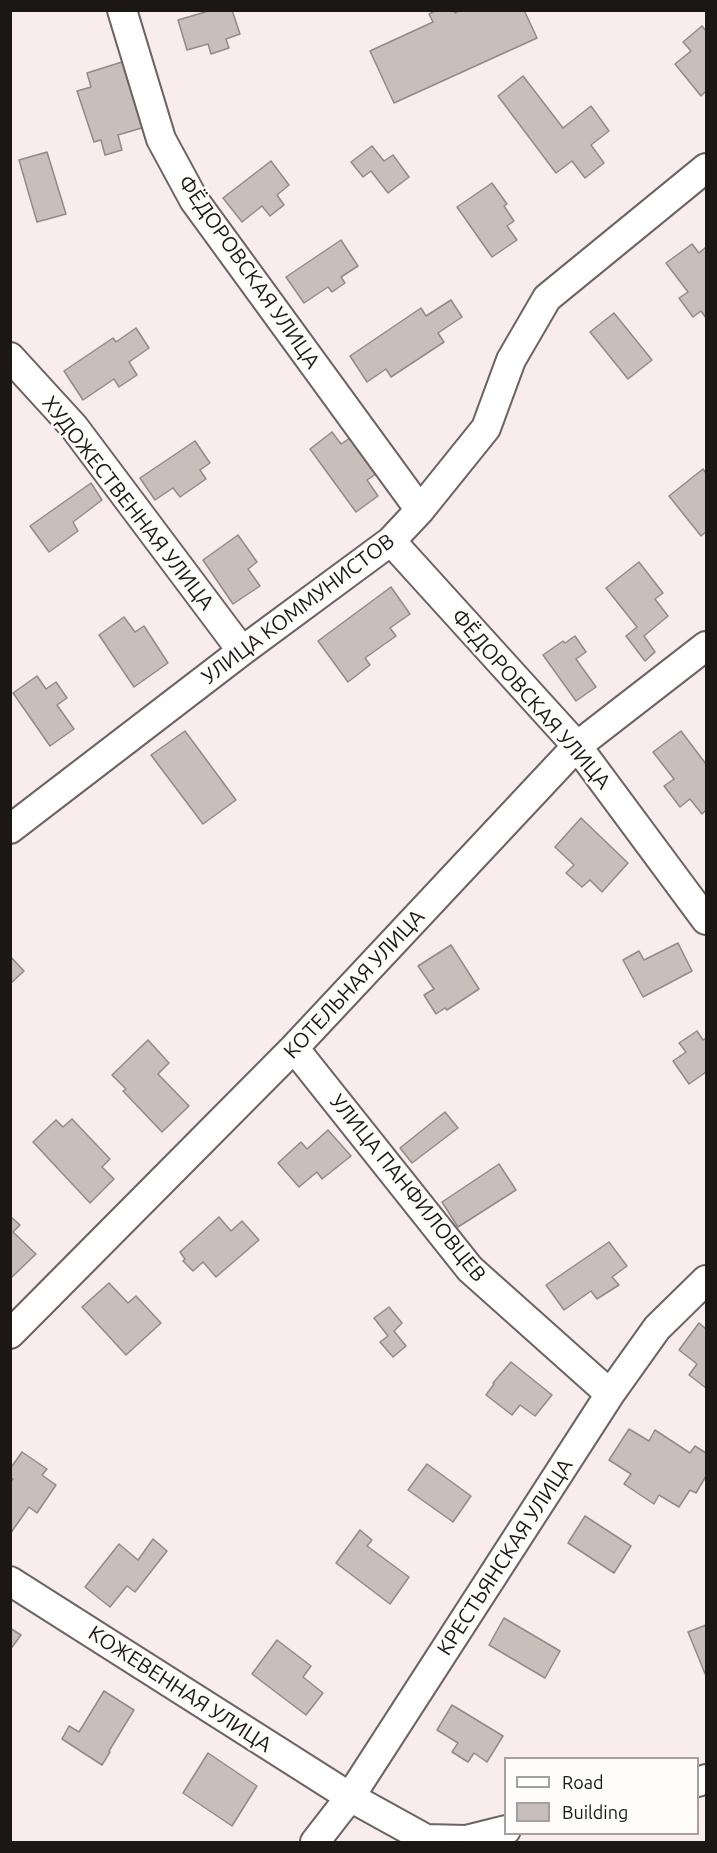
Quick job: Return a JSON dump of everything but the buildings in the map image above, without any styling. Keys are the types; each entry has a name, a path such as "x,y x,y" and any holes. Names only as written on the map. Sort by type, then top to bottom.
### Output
{"street":[{"name":"ФЁДОРОВСКАЯ УЛИЦА","path":"122,10 161,139 194,200 420,510"},
{"name":"УЛИЦА КОММУНИСТОВ","path":"10,829 242,651 392,541 486,428 511,360 547,298 706,168"},
{"name":"ХУДОЖЕСТВЕННАЯ УЛИЦА","path":"10,357 74,427 242,651"},
{"name":"ФЁДОРОВСКАЯ УЛИЦА","path":"392,541 577,746 706,920"},
{"name":"КОТЕЛЬНАЯ УЛИЦА","path":"10,1334 294,1048 577,746 706,646"},
{"name":"УЛИЦА ПАНФИЛОВЦЕВ","path":"294,1048 470,1269 610,1394"},
{"name":"КРЕСТЬЯНСКАЯ УЛИЦА","path":"315,1842 350,1797 610,1394 657,1328 706,1280"},
{"name":"КОЖЕВЕННАЯ УЛИЦА","path":"10,1581 350,1797 426,1839 466,1840 504,1830"}]}
